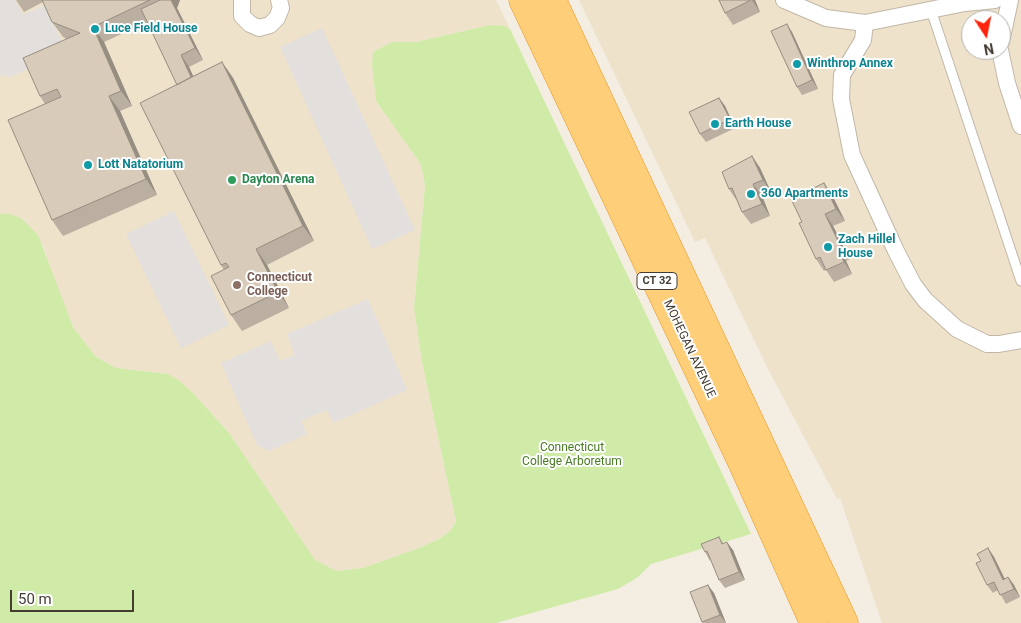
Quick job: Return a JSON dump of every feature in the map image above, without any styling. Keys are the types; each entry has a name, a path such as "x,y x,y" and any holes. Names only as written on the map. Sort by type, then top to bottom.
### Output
{"highway":[{"name":"MOHEGAN AVENUE","path":"523,0 738,453 798,558"},
{"name":"MOHEGAN AVENUE","path":"552,0 798,558"},
{"name":"CT 32","path":"798,558 814,623"},
{"name":"CT 32","path":"798,558 844,623"}],"street":[{"path":"242,0 241,10 246,21 260,28 270,25 278,18 281,8 279,0"},
{"path":"784,0 840,22 865,23 995,0"},
{"path":"865,23 863,40 842,74 841,99 852,155 896,251 913,284 925,300 956,329 987,344 1021,340"},
{"path":"1003,60 1021,126"}],"lane":[{"path":"931,10 1021,281"}],"shaded area":[{"name":"Connecticut College","path":"0,0 496,0 510,29 490,25 416,42 392,42 373,52 372,64 376,101 420,163 425,186 414,308 422,362 456,521 451,530 441,538 419,548 363,568 336,571 325,567 315,560 308,551 229,433 194,394 168,374 116,368 96,357 73,327 49,267 43,245 9,214 0,214"},
{"path":"0,0 15,0 23,15 45,5 66,51 10,77 0,75"},
{"path":"579,0 1021,0 1021,623 882,623 840,498 837,499 768,369 705,238 695,242"},
{"path":"322,28 415,230 372,249 280,47"},
{"path":"174,211 229,325 181,348 126,234"},
{"path":"368,299 407,390 333,423 327,410 301,421 307,434 269,451 257,445 221,363 271,341 280,361 295,355 287,334"}],"green space":[{"name":"Connecticut College Arboretum","path":"490,25 504,26 510,29 751,534 651,564 638,577 618,589 496,623 0,623 0,214 9,214 21,218 38,235 73,327 96,357 116,368 168,374 194,394 229,433 315,560 336,571 363,568 419,548 441,538 451,530 456,521 422,362 414,308 425,186 423,174 420,163 376,101 372,64 373,52 392,42 416,42"}],"building":[{"name":"Lott Natatorium","path":"42,0 150,0 93,27 121,91 109,96 146,179 52,220 8,120 61,97 57,89 40,96 23,58 80,33 52,22"},
{"path":"160,0 171,0 195,48 181,55 191,77 177,85 141,9"},
{"path":"719,0 751,0 725,13"},
{"name":"Winthrop Annex","path":"787,24 812,80 797,87 771,31"},
{"name":"Dayton Arena","path":"222,62 303,226 256,249 278,292 231,315 211,276 229,267 226,263 221,265 140,103"},
{"path":"719,98 730,119 700,134 689,112"},
{"path":"752,156 763,180 753,184 762,204 742,212 732,188 729,189 722,172"},
{"name":"Zach Hillel House","path":"824,183 836,209 825,214 841,247 837,249 844,262 826,270 820,257 816,259 799,223 802,222 791,199"},
{"path":"719,537 722,544 727,542 739,572 719,580 707,551 705,552 701,544"},
{"path":"988,548 1003,580 1008,577 1014,589 1000,595 994,582 987,585 976,563 981,561 977,554"},
{"path":"708,585 720,615 702,622 690,592"}],"place":[{"name":"Luce Field House","path":"95,29"},
{"name":"Winthrop Annex","path":"797,64"},
{"name":"Earth House","path":"715,124"},
{"name":"Lott Natatorium","path":"88,165"},
{"name":"Dayton Arena","path":"232,180"},
{"name":"360 Apartments","path":"751,194"},
{"name":"Zach Hillel House","path":"828,247"},
{"name":"Connecticut College","path":"237,285"}]}
